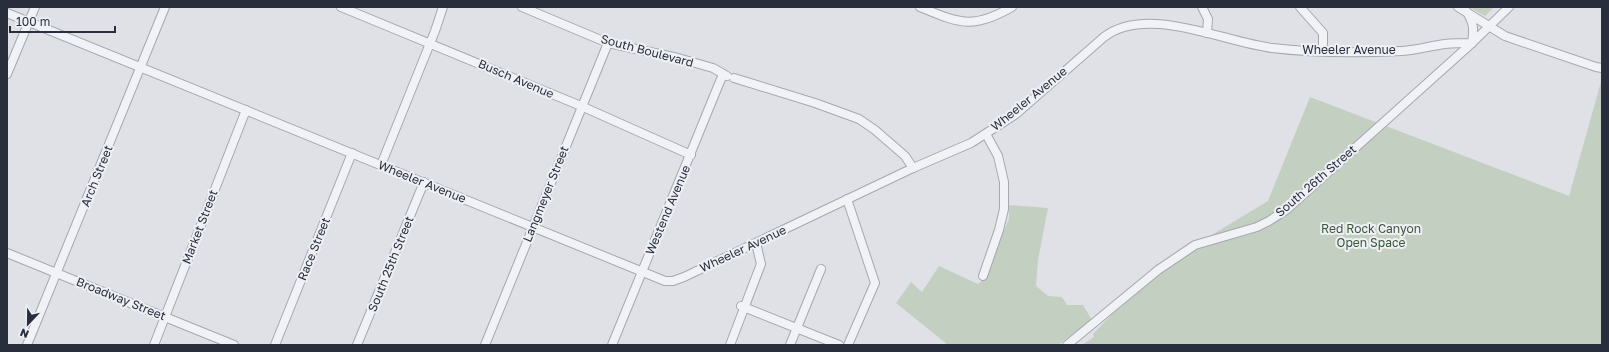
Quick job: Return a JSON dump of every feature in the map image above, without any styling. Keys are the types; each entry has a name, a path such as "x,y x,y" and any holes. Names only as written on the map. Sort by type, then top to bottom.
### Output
{"street":[{"path":"7,74 35,7"},
{"name":"Arch Street","path":"28,345 165,7"},
{"name":"Busch Avenue","path":"341,7 581,106 691,155"},
{"path":"381,165 435,31 443,7"},
{"name":"South Boulevard","path":"522,7 608,43 678,58 713,68 728,76 815,103 859,119 875,130 905,156 913,168"},
{"path":"920,7 950,19 962,22 976,22 991,18 1012,7"},
{"path":"1202,7 1208,19 1207,33"},
{"path":"1300,7 1323,33 1323,51"},
{"path":"1458,7 1488,27 1505,36 1602,68"},
{"name":"South 26th Street","path":"1067,345 1158,270 1186,250 1195,245 1257,227 1286,210 1472,43 1509,7"},
{"path":"1467,12 1473,21 1474,30 1472,43"},
{"name":"Wheeler Avenue","path":"7,13 665,281 673,281 684,277 913,168 971,143 1016,114 1112,31 1121,27 1134,24 1163,24 1270,48 1323,51 1362,52 1402,50 1445,44 1472,43"},
{"name":"Langmeyer Street","path":"484,345 608,43"},
{"name":"Westend Avenue","path":"612,345 691,155 728,76"},
{"name":"Market Street","path":"154,345 246,110"},
{"path":"983,276 999,230 1004,209 1004,182 998,156 986,134"},
{"name":"Race Street","path":"275,345 352,153"},
{"name":"South 25th Street","path":"357,345 424,182"},
{"path":"847,200 875,283 848,345"},
{"path":"730,345 743,306 761,264 756,243"},
{"name":"Broadway Street","path":"7,253 234,345"},
{"path":"790,345 821,269"},
{"path":"743,306 839,345"}],"green space":[{"path":"1469,7 1494,7 1485,16"},
{"name":"Red Rock Canyon Open Space","path":"1602,78 1602,345 1082,345 1094,337 1093,334 1140,285 1195,245 1268,201 1310,97 1569,196"},
{"path":"1009,205 1048,208 1038,260 1036,286 1048,296 1062,297 1067,305 1083,305 1092,320 1058,345 948,345 896,303 911,282 922,292 939,266 978,284 987,277 999,241 1009,219"}]}
